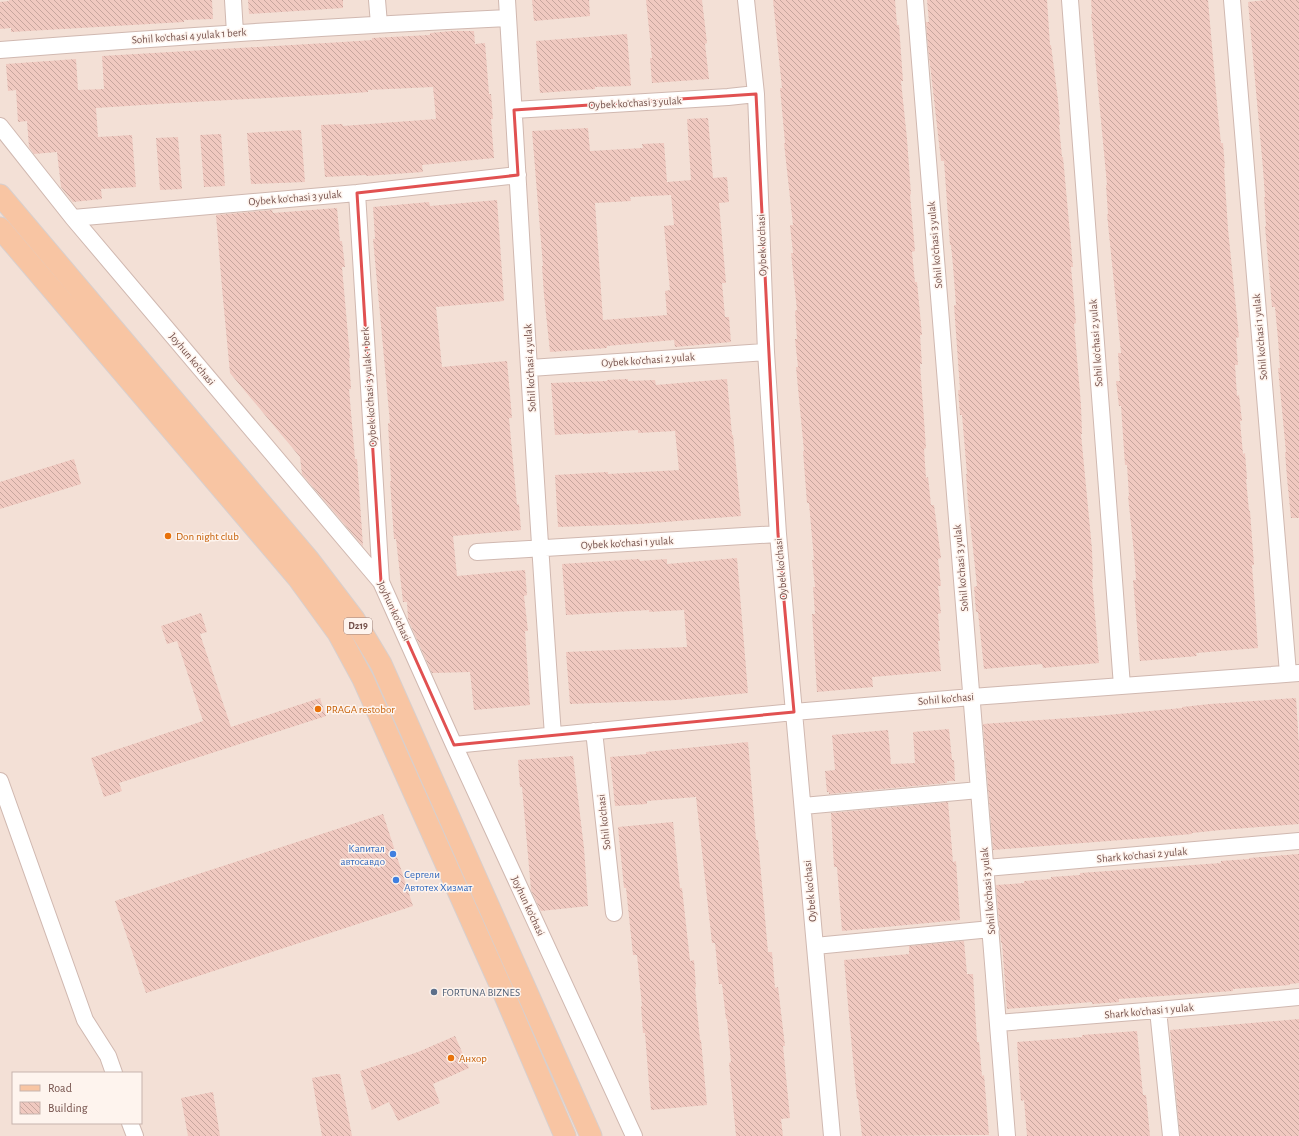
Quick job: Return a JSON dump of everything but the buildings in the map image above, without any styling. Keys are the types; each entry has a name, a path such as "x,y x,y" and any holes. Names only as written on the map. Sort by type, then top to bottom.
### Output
{"main road":[{"name":"D219","path":"0,195 309,560 354,619 381,664 591,1136"},
{"name":"D219","path":"0,228 298,578 338,633 366,686 502,989 565,1136"}],"street":[{"path":"233,0 235,33"},
{"path":"377,0 379,24"},
{"name":"Sohil ko'chasi 4 yulak","path":"507,0 540,548 553,735"},
{"name":"Oybek ko'chasi","path":"746,0 756,94 766,352 778,534 832,1136"},
{"name":"Sohil ko'chasi 3 yulak","path":"915,0 1007,1136"},
{"name":"Sohil ko'chasi 2 yulak","path":"1070,0 1122,686"},
{"name":"Sohil ko'chasi 1 yulak","path":"1232,0 1294,673"},
{"name":"Sohil ko'chasi 4 yulak 1 berk","path":"0,50 235,33 508,18"},
{"name":"Oybek ko'chasi 3 yulak","path":"514,110 756,94"},
{"name":"Joyhun ko'chasi","path":"0,126 73,218 382,582 454,745 634,1136"},
{"name":"Oybek ko'chasi 3 yulak","path":"73,218 357,193 518,176"},
{"name":"Oybek ko'chasi 3 yulak 1 berk","path":"357,193 382,582"},
{"name":"Oybek ko'chasi 2 yulak","path":"530,368 766,352"},
{"name":"Oybek ko'chasi 1 yulak","path":"477,552 778,534"},
{"name":"Sohil ko'chasi","path":"454,745 794,712 1294,673"},
{"name":"Sohil ko'chasi","path":"594,731 614,913"},
{"path":"0,781 85,1020 108,1056 114,1072"},
{"path":"803,806 979,790"},
{"name":"Shark ko'chasi 2 yulak","path":"986,868 1299,842"},
{"path":"815,946 991,929"},
{"name":"Shark ko'chasi 1 yulak","path":"998,1023 1299,997"},
{"path":"1158,1010 1171,1136"},
{"path":"130,1124 135,1136"}],"highlighted area":[{"path":"756,94 778,534 794,712 454,745 381,582 357,193 518,175 514,110"}],"shaded area":[{"path":"0,0 1299,0 1299,1136 0,1136"}],"place":[{"name":"Don night club","path":"168,536"},
{"name":"PRAGA restobor","path":"318,709"},
{"name":"Капитал автосавдо","path":"393,854"},
{"name":"Сергели Автотех Хизмат","path":"396,880"},
{"name":"FORTUNA BIZNES","path":"434,992"},
{"name":"Анхор","path":"451,1058"}]}
